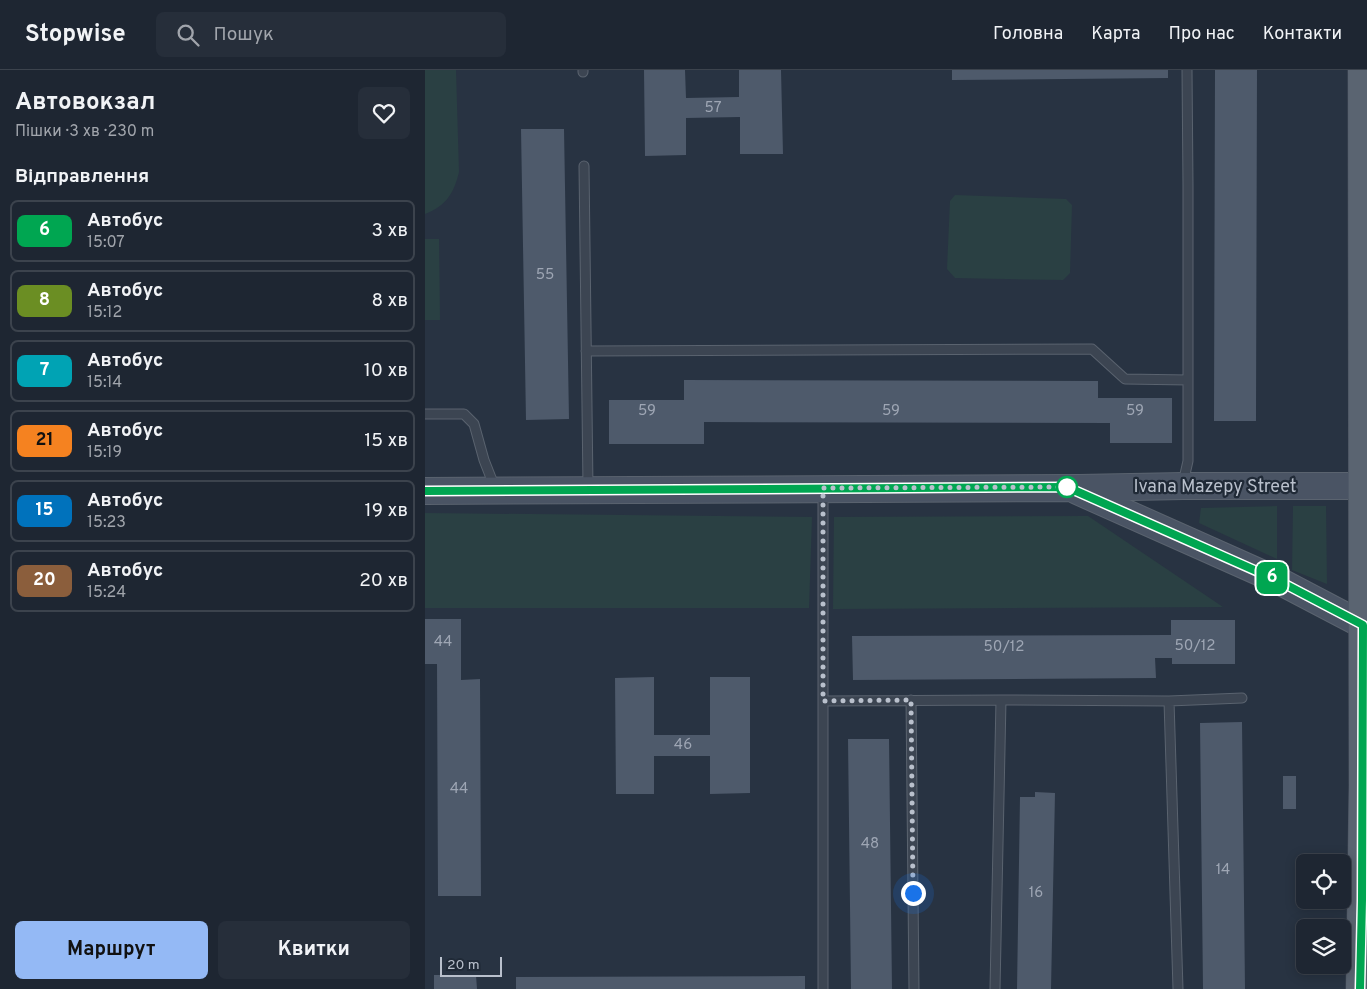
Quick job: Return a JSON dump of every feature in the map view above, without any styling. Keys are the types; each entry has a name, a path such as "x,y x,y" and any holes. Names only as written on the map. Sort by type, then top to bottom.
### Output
{"main road":[{"path":"1360,989 1363,890 1365,486 1364,120 1362,70"},
{"name":"Ivana Mazepy Street","path":"425,491 1365,486"},
{"name":"Ivana Mazepy Street","path":"1067,487 1279,581 1363,625"}],"lane":[{"path":"1183,486 1188,461 1189,186 1187,70"},
{"path":"585,166 588,490"},
{"path":"586,351 1092,349 1125,379 1188,380"},
{"path":"425,414 464,414 473,424 496,490"},
{"path":"823,488 823,989"},
{"path":"823,701 1169,701 1242,698"},
{"path":"911,700 914,989"},
{"path":"995,989 1001,700"},
{"path":"1169,701 1178,989"}],"green space":[{"path":"425,70 456,70 459,172 455,186 444,203 425,214"},
{"path":"955,195 1066,199 1072,205 1070,273 1063,280 955,278 947,269 950,201"},
{"path":"425,239 439,239 440,320 425,320"},
{"path":"1277,506 1277,559 1199,523 1201,508"},
{"path":"1293,506 1326,506 1327,584 1292,570"},
{"path":"425,513 812,517 809,608 425,608"},
{"path":"1088,516 1223,607 833,609 834,517"}],"building":[{"path":"644,70 685,70 686,98 739,97 739,70 781,70 783,154 740,154 740,117 686,118 686,155 645,156"},
{"path":"952,70 1168,70 1168,78 952,80"},
{"path":"1215,70 1257,70 1256,421 1214,421"},
{"path":"521,129 564,129 569,419 526,420"},
{"path":"684,380 1098,381 1098,398 1172,398 1172,443 1110,443 1110,423 704,422 704,444 609,444 609,400 684,400"},
{"path":"425,619 461,619 461,680 480,679 481,896 438,896 437,664 425,664"},
{"path":"1171,620 1235,620 1235,664 1172,664 1172,658 1155,658 1156,678 853,680 852,636 1171,635"},
{"path":"654,677 654,735 710,735 710,677 750,677 750,793 710,794 710,756 654,756 654,794 616,794 615,678"},
{"path":"1242,722 1245,989 1203,989 1200,723"},
{"path":"848,739 889,739 892,989 851,989"},
{"path":"1283,776 1296,776 1296,809 1283,809"},
{"path":"1035,792 1055,793 1051,989 1017,989 1020,797 1035,797"},
{"path":"434,975 476,975 477,989 434,989"},
{"path":"805,976 805,989 516,989 516,977"}],"bus line":[{"name":"6","path":"425,491 1067,487 1279,581 1363,625 1360,989"}],"route":[{"path":"913,893 911,700 823,701 823,488 1067,487"}]}
